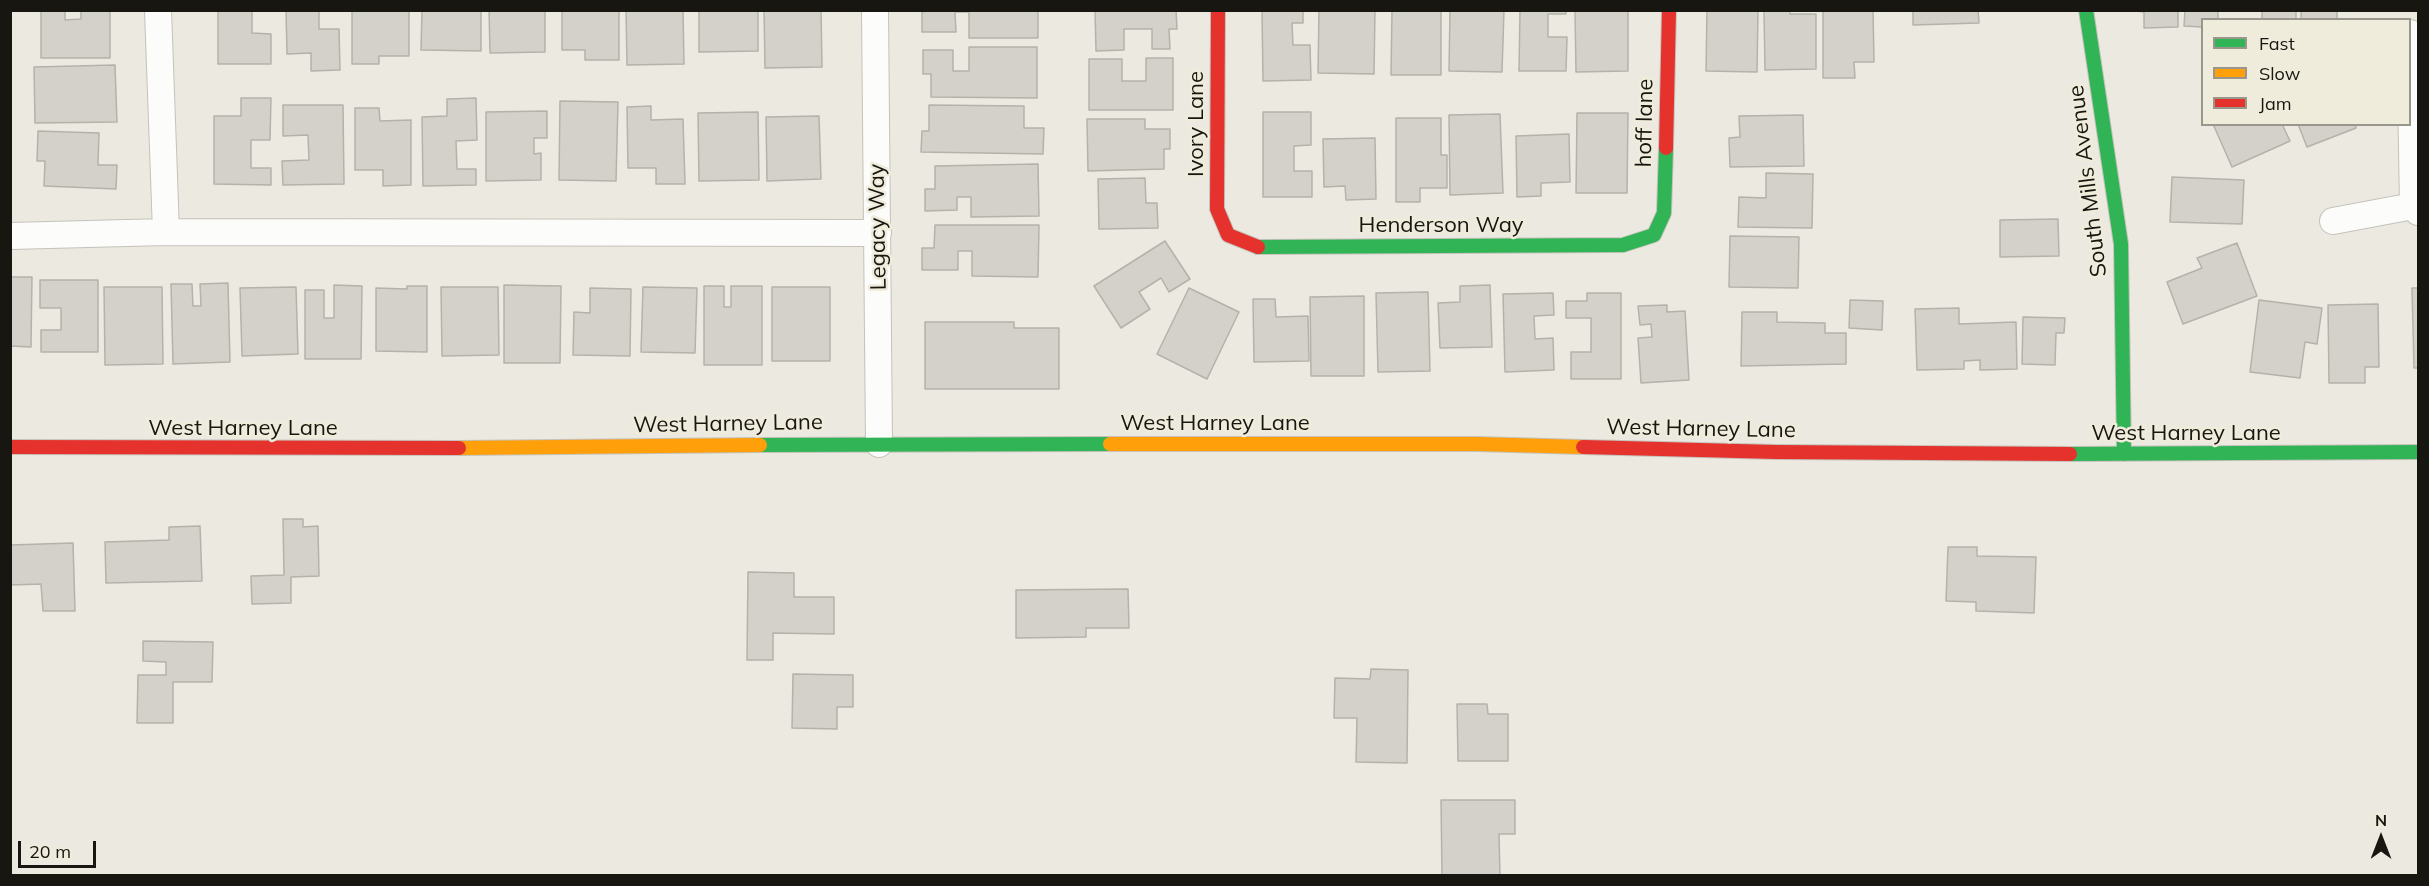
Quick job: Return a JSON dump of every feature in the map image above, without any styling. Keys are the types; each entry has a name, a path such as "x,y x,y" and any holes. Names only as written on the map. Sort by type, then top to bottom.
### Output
{"main road":[{"name":"Ivory Lane","path":"1218,10 1217,209 1228,235"},
{"name":"hoff lane","path":"1654,235 1664,213 1669,10"},
{"name":"South Mills Avenue","path":"2086,10 2121,244 2124,454"},
{"name":"Henderson Way","path":"1228,235 1259,248 1623,244 1654,235"},
{"name":"West Harney Lane","path":"10,447 348,449 879,444 1477,444 1776,452 2124,454 2418,452"}],"street":[{"path":"158,10 166,232"},
{"name":"Legacy Way","path":"875,10 879,444"},
{"path":"2333,221 2416,209 2411,83"},
{"path":"10,236 166,232 878,233"}],"building":[{"path":"41,10 65,10 65,20 81,19 81,10 110,10 110,58 41,58"},
{"path":"218,10 252,10 252,33 271,34 271,64 218,64"},
{"path":"286,10 319,10 319,29 339,29 340,70 311,71 311,53 287,54"},
{"path":"352,10 409,10 409,56 379,56 379,64 352,64"},
{"path":"422,10 481,10 481,51 421,50"},
{"path":"489,10 545,10 545,52 490,53"},
{"path":"562,10 619,10 619,60 585,60 585,50 562,50"},
{"path":"626,10 683,10 684,64 627,65"},
{"path":"699,10 758,10 758,51 699,52"},
{"path":"764,10 821,10 822,67 765,68"},
{"path":"932,10 1038,10 1038,38 969,38 969,12 955,12 956,32 922,32 922,12"},
{"path":"1095,10 1176,10 1177,29 1169,29 1170,49 1152,49 1152,29 1124,29 1124,50 1096,51"},
{"path":"1262,10 1303,10 1303,23 1292,23 1293,45 1310,45 1311,80 1263,81"},
{"path":"1319,10 1375,10 1374,74 1318,73"},
{"path":"1392,10 1441,10 1441,75 1391,75"},
{"path":"1450,10 1504,10 1502,72 1449,71"},
{"path":"1520,10 1566,10 1566,14 1548,14 1548,37 1567,37 1566,71 1519,71"},
{"path":"1575,10 1628,10 1628,71 1576,72"},
{"path":"1707,10 1758,10 1757,72 1706,71"},
{"path":"1764,10 1790,10 1790,14 1816,14 1816,69 1765,70"},
{"path":"1823,10 1873,10 1874,62 1854,62 1855,78 1823,78"},
{"path":"1913,10 1978,10 1979,23 1913,25"},
{"path":"2128,10 2178,10 2178,27 2144,28 2144,12"},
{"path":"2185,10 2218,10 2218,18 2201,18 2201,27 2184,26"},
{"path":"2262,10 2296,10 2296,18 2262,18"},
{"path":"2301,10 2337,10 2337,18 2301,18"},
{"path":"969,47 1037,47 1037,98 931,97 931,74 923,74 923,50 953,50 953,71 969,71"},
{"path":"1146,58 1173,58 1173,110 1089,110 1089,59 1122,59 1122,81 1146,81"},
{"path":"115,65 117,122 35,123 34,67"},
{"path":"241,98 271,98 270,140 251,140 251,168 271,168 271,185 214,184 214,116 241,116"},
{"path":"476,98 477,140 456,141 457,169 476,169 476,185 423,186 422,117 447,116 447,99"},
{"path":"560,101 618,102 616,181 559,180"},
{"path":"283,105 343,105 344,184 283,185 282,161 309,160 308,135 283,136"},
{"path":"929,105 1024,106 1024,128 1044,128 1043,154 921,152 922,131 929,131"},
{"path":"651,106 651,120 683,119 685,184 656,184 656,168 628,168 627,107"},
{"path":"355,108 379,108 380,121 411,120 411,185 383,186 383,170 355,170"},
{"path":"547,111 547,138 534,138 534,154 541,153 541,180 486,181 486,112"},
{"path":"758,112 759,180 699,181 698,113"},
{"path":"1263,112 1311,112 1311,145 1294,146 1294,171 1312,171 1312,197 1263,197"},
{"path":"1577,113 1628,113 1627,193 1576,193"},
{"path":"1500,114 1503,193 1450,195 1449,115"},
{"path":"1803,115 1804,166 1730,167 1729,138 1740,137 1739,116"},
{"path":"819,116 821,179 767,181 766,117"},
{"path":"1396,118 1441,118 1441,155 1447,155 1447,188 1420,188 1420,202 1396,202"},
{"path":"1087,119 1145,119 1145,129 1170,129 1170,149 1164,149 1164,169 1088,171"},
{"path":"2214,126 2283,126 2290,141 2232,167"},
{"path":"2299,126 2356,126 2356,128 2307,147"},
{"path":"38,131 99,133 98,165 117,165 116,189 44,186 45,161 37,161"},
{"path":"1569,134 1570,182 1541,183 1541,196 1517,197 1516,136"},
{"path":"1375,138 1376,199 1346,200 1345,186 1324,187 1323,139"},
{"path":"1038,164 1039,216 971,217 971,197 957,197 957,210 925,211 925,189 935,189 935,166"},
{"path":"1766,173 1813,174 1812,228 1738,227 1739,197 1766,198"},
{"path":"2172,177 2244,180 2242,224 2170,222"},
{"path":"1145,178 1146,203 1157,203 1158,228 1099,229 1098,179"},
{"path":"2058,219 2059,256 2000,257 2000,220"},
{"path":"935,225 1039,225 1038,277 972,276 972,251 958,251 958,270 922,270 922,248 934,248"},
{"path":"1730,236 1799,237 1798,288 1729,287"},
{"path":"1165,241 1190,279 1169,292 1161,278 1139,292 1150,309 1121,328 1094,286"},
{"path":"2237,243 2257,296 2183,324 2167,282 2202,268 2197,258"},
{"path":"10,277 32,277 31,347 10,346"},
{"path":"40,280 98,280 98,352 41,352 41,330 61,330 61,308 40,308"},
{"path":"228,283 230,362 173,364 171,284 192,284 193,306 201,306 200,284"},
{"path":"334,285 362,286 361,359 305,359 305,290 324,290 324,318 334,318"},
{"path":"504,285 561,286 560,363 504,363"},
{"path":"1490,285 1492,347 1440,348 1438,303 1460,302 1460,286"},
{"path":"407,286 427,286 427,352 376,351 376,288 407,289"},
{"path":"704,286 724,286 724,307 731,307 731,286 762,286 762,365 704,365"},
{"path":"104,287 162,287 163,364 105,365"},
{"path":"296,287 298,354 242,356 240,288"},
{"path":"441,287 498,287 499,355 442,356"},
{"path":"643,287 697,288 695,353 641,352"},
{"path":"772,287 830,287 830,361 772,361"},
{"path":"590,288 631,289 630,356 573,355 574,312 590,313"},
{"path":"1189,288 1239,312 1207,379 1157,354"},
{"path":"2412,288 2418,288 2418,368 2414,368"},
{"path":"1428,292 1430,371 1378,372 1376,293"},
{"path":"1553,293 1554,315 1534,316 1535,339 1553,338 1554,370 1505,372 1503,294"},
{"path":"1587,293 1621,293 1621,379 1571,379 1571,352 1591,352 1591,318 1566,318 1566,301 1587,301"},
{"path":"1364,296 1364,376 1311,376 1310,297"},
{"path":"1253,299 1275,299 1276,317 1308,316 1309,361 1254,362"},
{"path":"1850,300 1883,301 1882,330 1849,328"},
{"path":"2259,300 2322,308 2317,344 2305,342 2300,378 2250,372"},
{"path":"2378,304 2379,367 2365,367 2365,383 2329,383 2328,305"},
{"path":"1667,305 1667,312 1685,311 1689,380 1641,383 1638,338 1652,337 1651,324 1640,325 1638,306"},
{"path":"1959,308 1959,324 2016,322 2017,369 1980,370 1980,360 1964,361 1964,369 1917,370 1915,309"},
{"path":"1742,312 1777,312 1777,322 1825,323 1825,333 1846,333 1846,364 1741,366"},
{"path":"2023,317 2065,318 2064,333 2056,333 2055,365 2022,364"},
{"path":"925,322 1014,322 1014,328 1059,328 1059,389 925,389"},
{"path":"283,519 303,519 303,527 318,526 319,576 291,577 291,603 252,604 251,576 284,575"},
{"path":"200,526 202,581 106,583 105,542 169,540 169,527"},
{"path":"73,543 75,611 43,611 41,584 10,585 10,545"},
{"path":"1948,547 1977,547 1977,556 2036,557 2034,613 1976,611 1976,602 1946,601"},
{"path":"748,572 794,573 794,597 834,597 834,634 773,633 773,660 747,660"},
{"path":"1128,589 1129,628 1086,628 1086,637 1016,638 1016,590"},
{"path":"143,641 213,642 212,682 173,682 173,723 137,723 138,675 166,675 166,662 143,661"},
{"path":"1371,669 1408,670 1407,763 1356,762 1357,718 1334,718 1335,678 1370,679"},
{"path":"793,674 853,675 853,707 837,707 837,729 792,728"},
{"path":"1457,704 1487,704 1488,714 1508,714 1508,761 1458,761"},
{"path":"1441,800 1515,800 1515,834 1499,834 1500,876 1442,876"}],"traffic: fast":[{"path":"2086,10 2121,244 2124,454"},
{"path":"1258,247 1623,245 1654,235 1664,213 1666,148"},
{"path":"760,445 1110,444"},
{"path":"2070,454 2418,452"}],"traffic: slow":[{"path":"1110,444 1477,444 1583,447"},
{"path":"459,448 760,445"}],"traffic: jam":[{"path":"1218,10 1217,209 1228,235 1258,247"},
{"path":"1666,148 1669,10"},
{"path":"10,447 459,448"},
{"path":"1583,447 1776,452 2070,454"}]}
